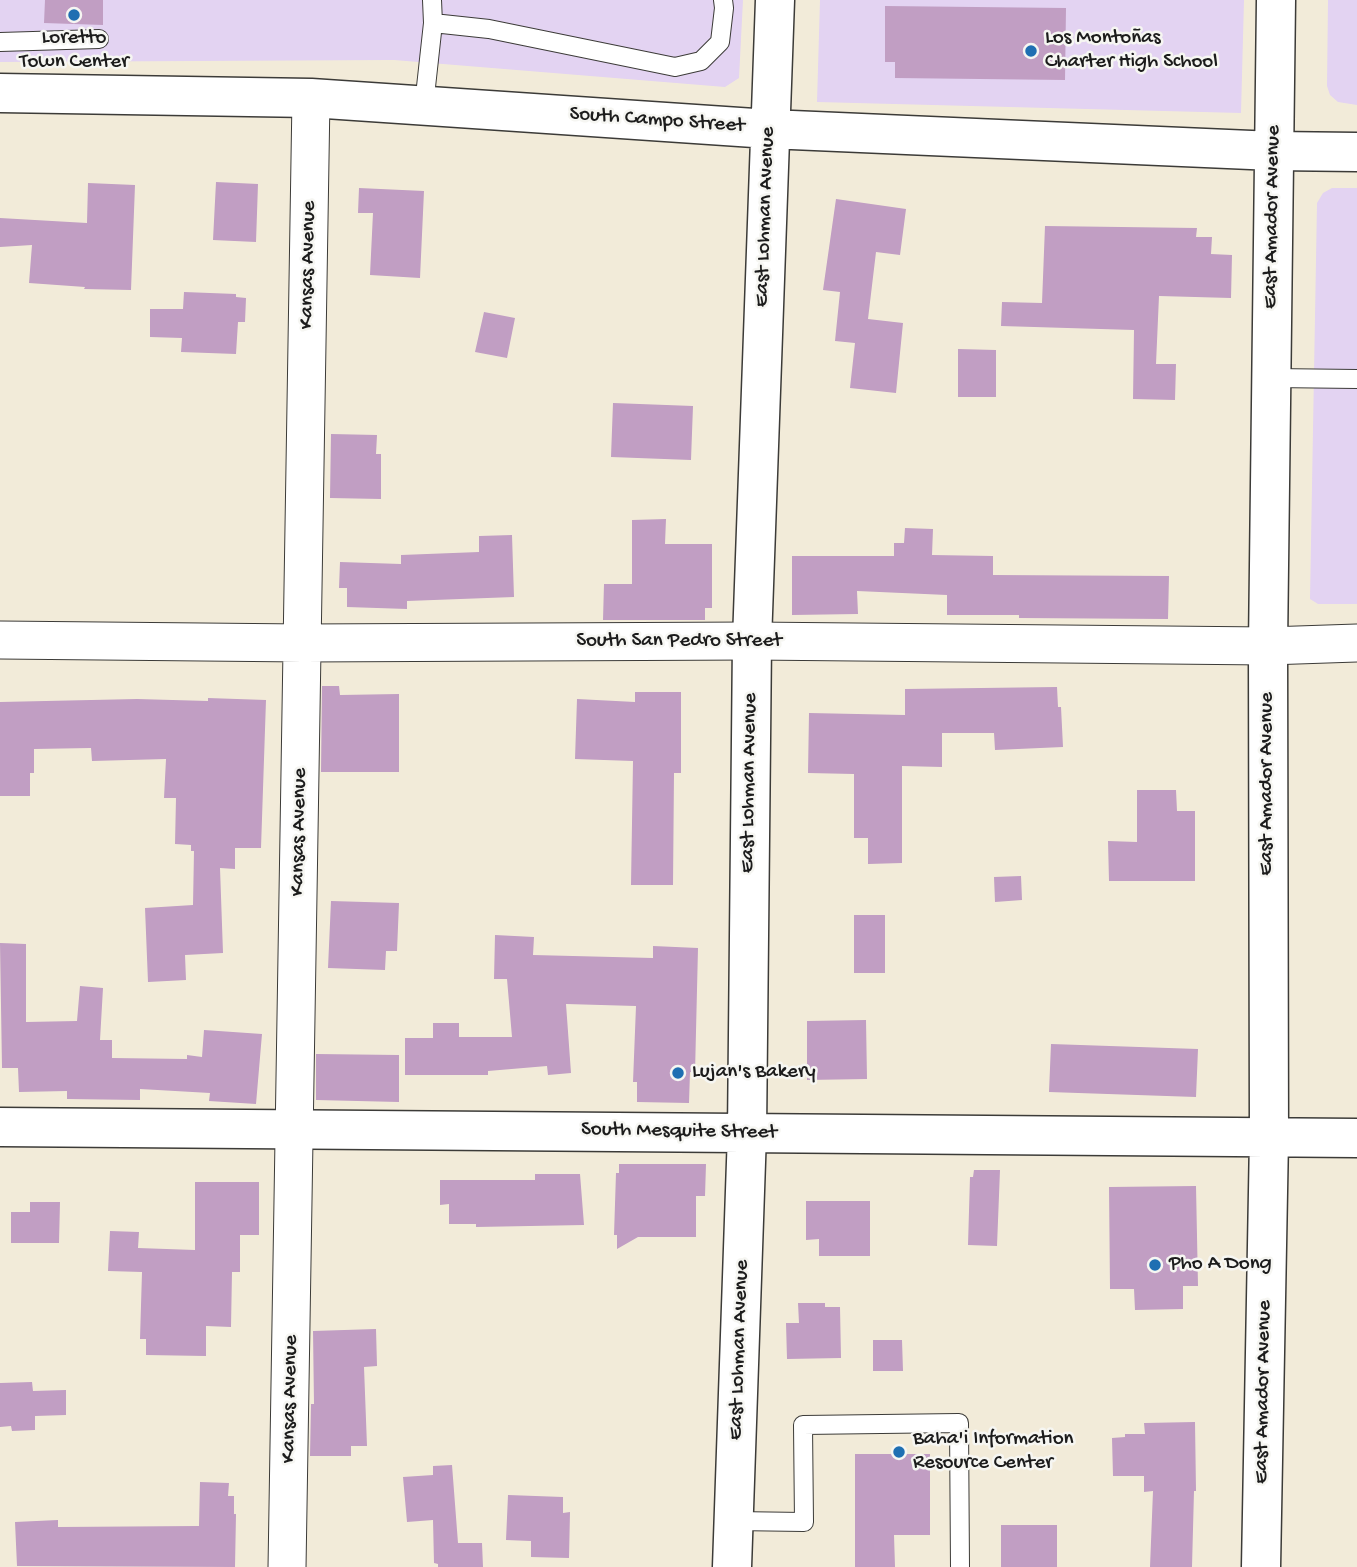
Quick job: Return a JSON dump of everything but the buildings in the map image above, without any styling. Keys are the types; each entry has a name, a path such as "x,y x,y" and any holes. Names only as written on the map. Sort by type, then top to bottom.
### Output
{"main road":[{"name":"East Lohman Avenue","path":"732,1567 747,1133 752,641 775,0"},
{"name":"East Amador Avenue","path":"1261,1567 1269,1138 1268,646 1276,0"},
{"name":"South Campo Street","path":"0,93 312,98 769,129 1274,151 1357,152"},
{"name":"South Mesquite Street","path":"0,1127 1357,1138"}],"street":[{"name":"Kansas Avenue","path":"287,1567 312,98"},
{"name":"South San Pedro Street","path":"0,640 303,643 752,641 1268,646 1357,643"}],"lane":[{"path":"424,105 433,23 432,0"},
{"path":"433,23 489,29 675,67 701,61 720,42 723,0"},
{"path":"0,42 99,39"},
{"path":"1272,378 1357,379"},
{"path":"734,1521 804,1522 803,1425 959,1423 960,1567"}],"shaded area":[{"name":"Loretto Town Center","path":"0,0 743,0 739,78 725,87 394,60 0,62"},
{"name":"Los Montoñas Charter High School","path":"820,0 1244,0 1241,113 817,102"},
{"path":"1328,0 1357,0 1357,105 1338,102 1330,95 1327,86"},
{"path":"1332,188 1357,188 1357,604 1318,604 1310,599 1317,203 1323,193"}],"place":[{"name":"Loretto Town Center","path":"74,15"},
{"name":"Los Montoñas Charter High School","path":"1031,51"},
{"name":"Lujan's Bakery","path":"678,1073"},
{"name":"Pho A Dong","path":"1155,1265"},
{"name":"Baha'i Information Resource Center","path":"899,1452"}]}
